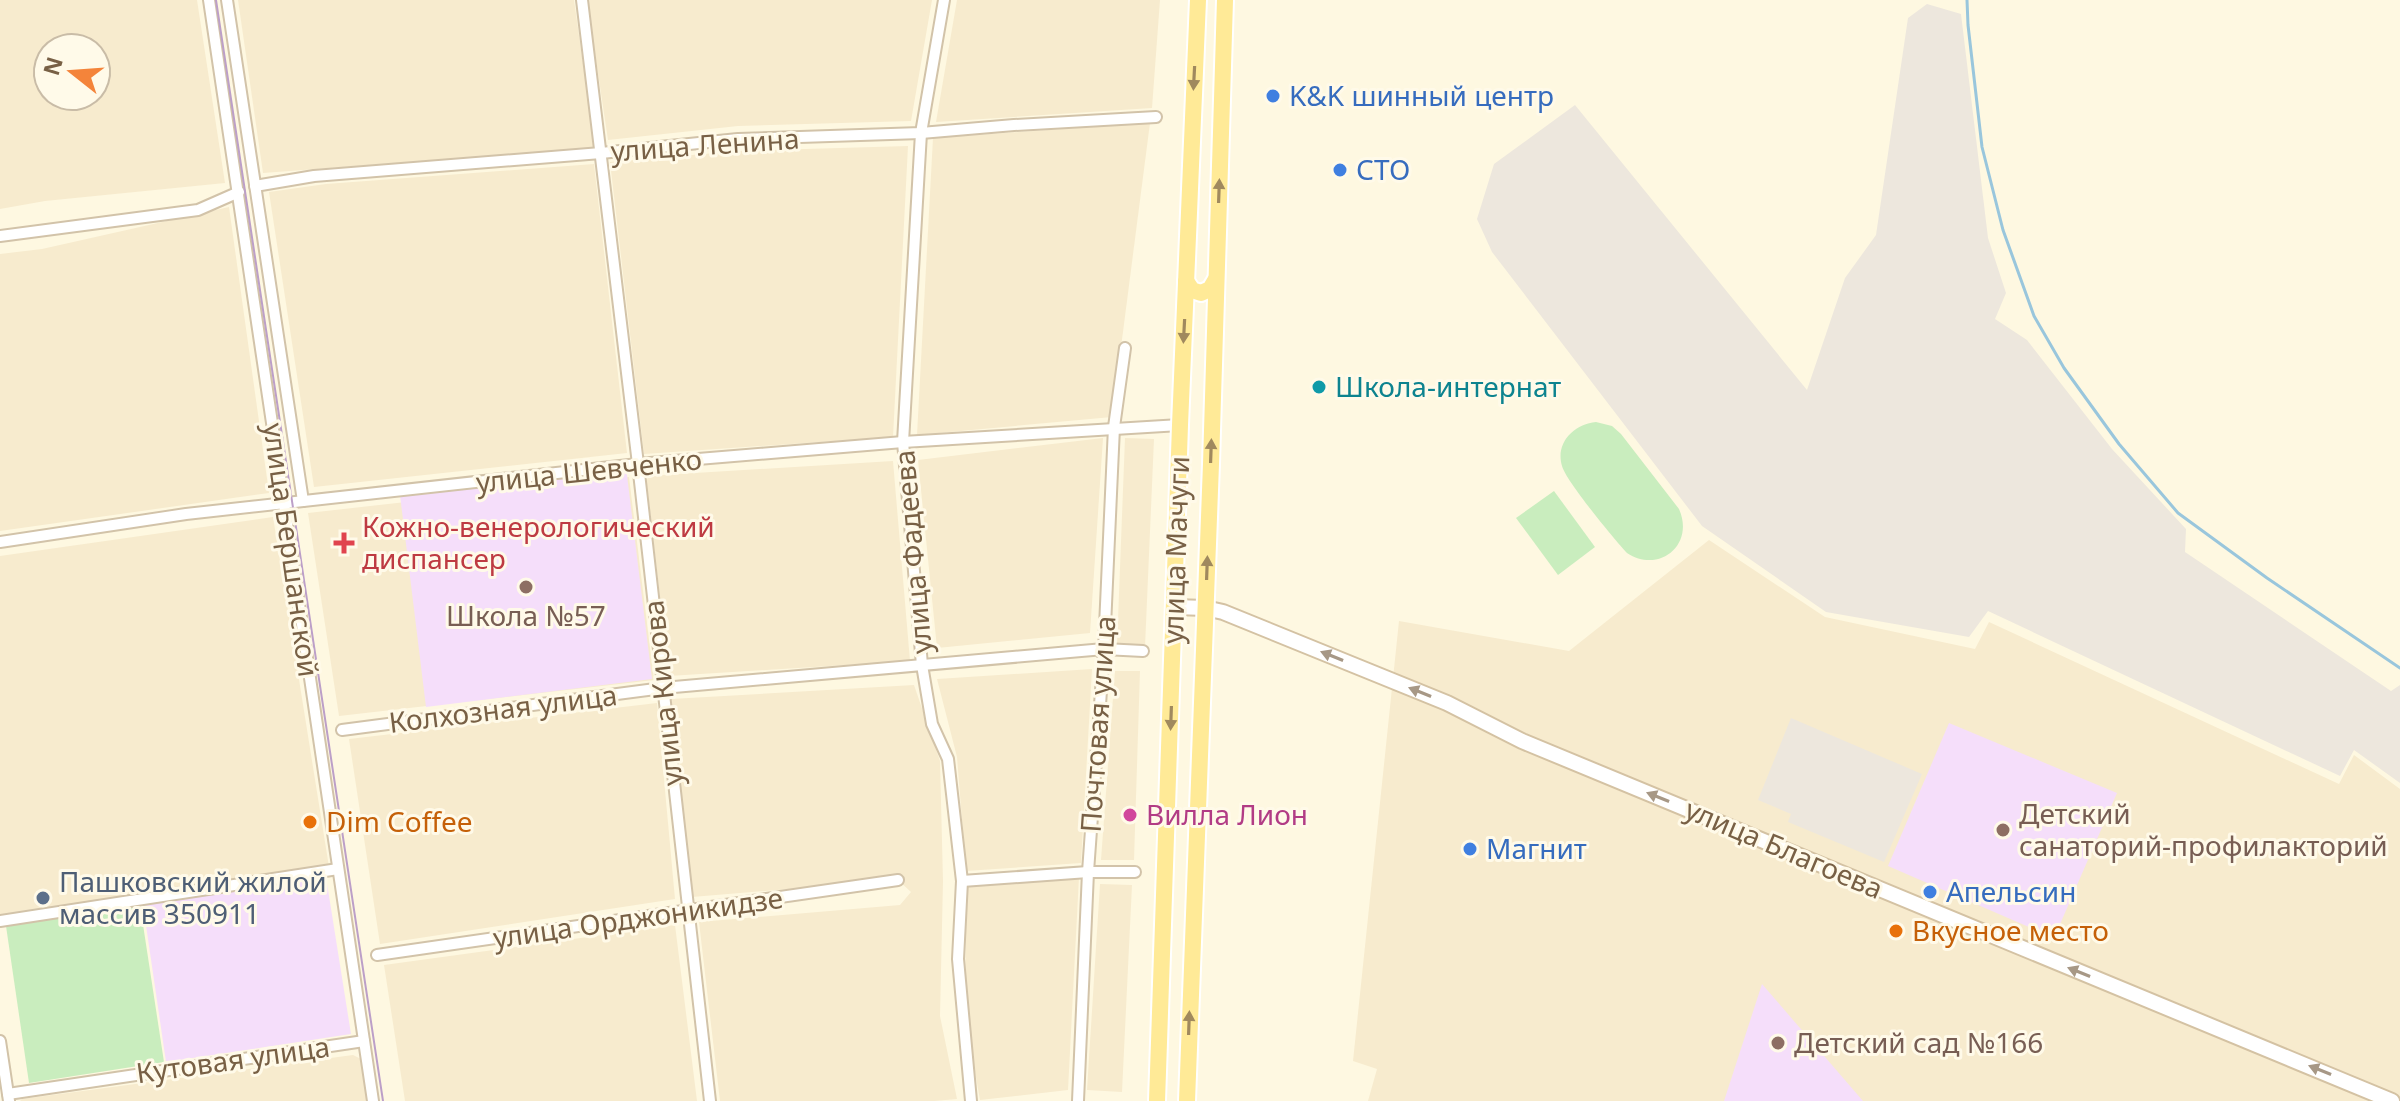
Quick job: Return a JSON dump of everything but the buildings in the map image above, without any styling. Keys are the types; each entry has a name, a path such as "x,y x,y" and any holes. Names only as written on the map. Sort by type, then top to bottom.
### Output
{"main road":[{"name":"улица Мачуги","path":"1157,1101 1198,0"},
{"name":"улица Мачуги","path":"1187,1101 1225,0"},
{"path":"1186,281 1192,290 1201,293 1210,289 1216,279"}],"street":[{"name":"улица Бершанской","path":"209,0 373,1101"},
{"name":"улица Бершанской","path":"227,0 303,501"},
{"name":"улица Кирова","path":"582,0 710,1101"},
{"name":"улица Фадеева","path":"944,0 921,133 903,442 922,665 932,724 948,759 962,881 958,959 971,1101"},
{"name":"улица Ленина","path":"255,186 314,176 738,139 921,133 1156,117"},
{"path":"0,236 198,210 239,192"},
{"name":"Почтовая улица","path":"1078,1101 1114,427 1125,348"},
{"name":"улица Шевченко","path":"0,542 186,514 638,464 903,442 1180,425"},
{"name":"улица Благоева","path":"1175,607 1223,612 1447,703 1522,741 2392,1101"},
{"name":"Колхозная улица","path":"342,730 663,688 1104,649 1143,651"},
{"path":"0,921 338,869"},
{"path":"962,881 1088,872 1135,872"},
{"name":"улица Орджоникидзе","path":"377,955 898,880"},
{"path":"0,1041 8,1097"},
{"name":"Кутовая улица","path":"8,1097 364,1041"}],"shaded area":[{"path":"0,0 197,0 225,183 45,201 0,209"},
{"path":"238,0 574,0 595,148 263,173"},
{"path":"587,0 932,0 911,121 738,126 608,140"},
{"path":"957,0 1160,0 1152,108 936,122"},
{"path":"1927,4 1961,14 1988,238 2006,293 1995,319 2027,340 2112,449 2186,529 2185,552 2391,691 2400,685 2400,783 2354,750 2340,776 1988,611 1969,637 1826,612 1702,526 1492,252 1477,219 1494,164 1575,105 1807,390 1845,278 1876,235 1908,18"},
{"path":"1150,123 1112,417 917,435 933,138"},
{"path":"908,146 893,437 644,454 610,162 739,151"},
{"path":"594,164 627,453 314,487 269,192 326,184"},
{"path":"229,207 269,493 0,531 0,254 42,249"},
{"path":"1103,438 1090,633 937,648 918,460"},
{"path":"1125,438 1154,439 1145,647 1117,646"},
{"path":"893,461 910,661 669,676 646,476"},
{"name":"Школа №57","path":"626,467 652,679 426,707 400,495"},
{"name":"Школа №57","path":"629,477 654,680 339,716 308,513"},
{"path":"273,517 329,867 0,917 0,556"},
{"path":"1709,540 1825,617 1975,649 1989,622 2339,784 2354,755 2400,789 2400,1101 1368,1101 1377,1069 1353,1061 1399,621 1569,651"},
{"path":"1092,669 1081,863 966,871 957,757 937,679"},
{"path":"1115,671 1140,671 1134,860 1101,860"},
{"path":"914,685 940,761 943,881 940,1016 957,1099 720,1101 699,922 900,905 911,892 898,880 692,897 671,699"},
{"path":"657,703 675,899 380,944 349,739"},
{"path":"1791,718 1922,774 1884,862 1788,822 1791,814 1758,800"},
{"name":"Детский санаторий-профилакторий","path":"1949,723 2117,793 2054,938 1888,866"},
{"path":"326,877 351,1034 166,1062 143,905"},
{"path":"1079,877 1068,1090 980,1100 965,1015 966,885"},
{"path":"1100,884 1132,885 1122,1092 1087,1090"},
{"path":"675,925 697,1101 405,1101 384,965"},
{"name":"Детский сад №166","path":"1762,984 1863,1101 1724,1101"},
{"path":"353,1055 363,1060 369,1101 20,1101 22,1099"}],"green space":[{"path":"1596,422 1612,426 1621,434 1679,509 1683,522 1682,534 1678,544 1662,558 1639,559 1627,553 1565,473 1561,458 1564,442 1580,426"},
{"path":"1554,491 1595,547 1558,575 1516,518"},
{"path":"140,905 164,1062 29,1083 6,926"}],"waterway":[{"path":"1967,0 1982,147 2003,230 2034,316 2064,368 2119,444 2178,513 2400,668"}],"tram line":[{"path":"216,0 383,1101"}],"place":[{"name":"K&K шинный центр","path":"1273,96"},
{"name":"СТО","path":"1340,170"},
{"name":"Школа-интернат","path":"1319,387"},
{"name":"Кожно-венерологический диспансер","path":"344,543"},
{"name":"Школа №57","path":"526,587"},
{"name":"Вилла Лион","path":"1130,815"},
{"name":"Dim Coffee","path":"310,822"},
{"name":"Детский санаторий-профилакторий","path":"2003,830"},
{"name":"Магнит","path":"1470,849"},
{"name":"Апельсин","path":"1930,892"},
{"name":"Пашковский жилой массив 350911","path":"43,898"},
{"name":"Вкусное место","path":"1896,931"},
{"name":"Детский сад №166","path":"1778,1043"}]}
